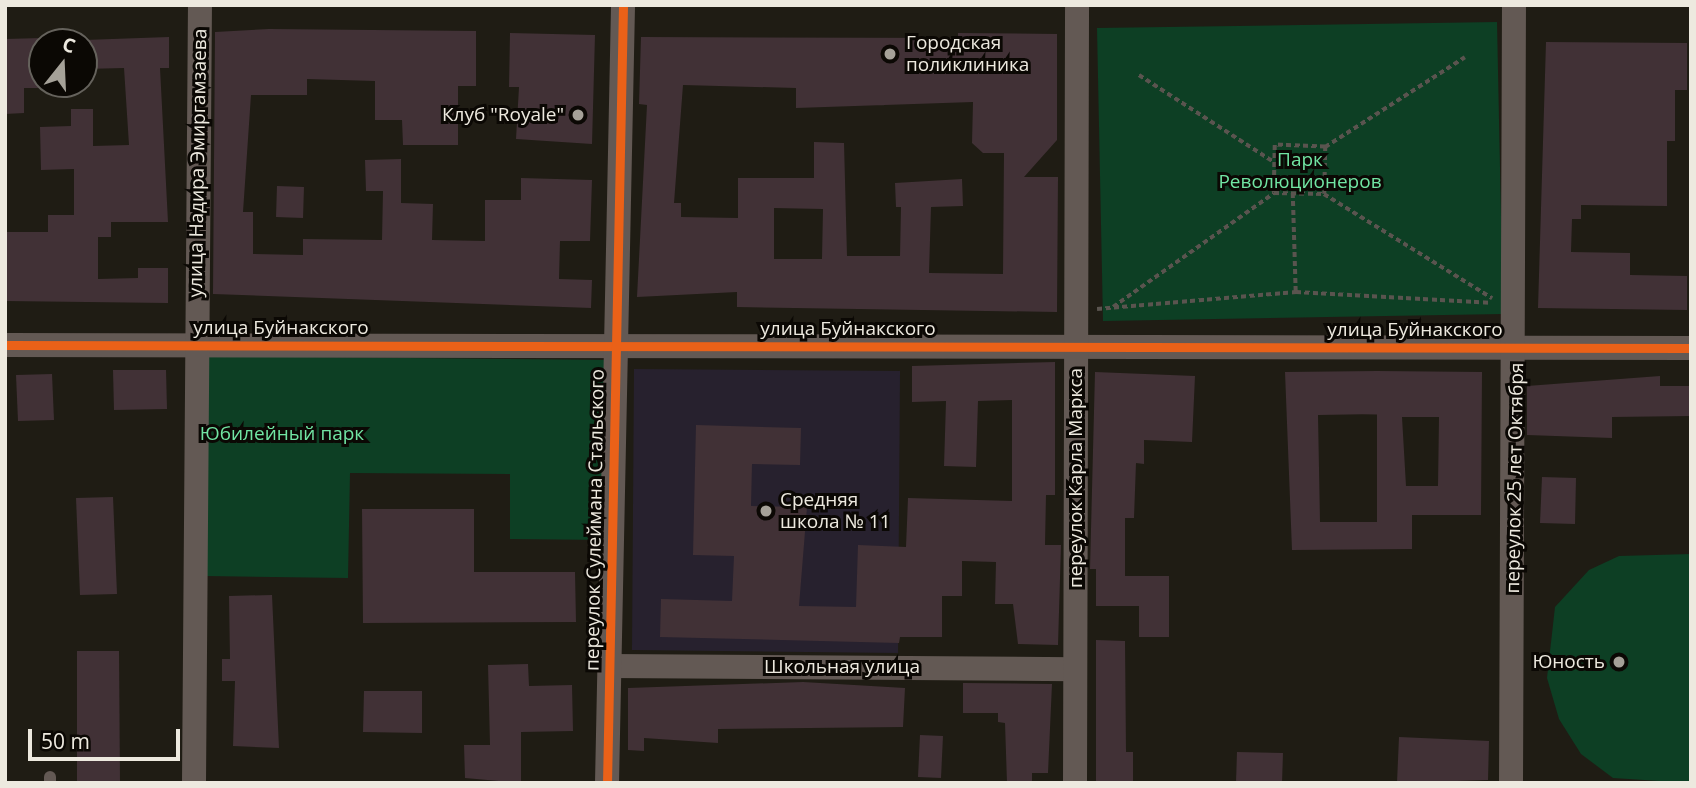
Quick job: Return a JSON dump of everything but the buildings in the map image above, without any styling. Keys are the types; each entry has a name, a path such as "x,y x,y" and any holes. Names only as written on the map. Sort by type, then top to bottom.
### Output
{"street":[{"name":"улица Надира Эмиргамзаева","path":"194,783 195,346 200,5"},
{"name":"переулок Сулеймана Стальского","path":"607,783 622,5"},
{"name":"переулок Карла Маркса","path":"1075,783 1077,5"},
{"name":"переулок 25 лет Октября","path":"1511,783 1517,347 1514,5"},
{"name":"улица Буйнакского","path":"5,345 1691,348"},
{"name":"Школьная улица","path":"610,666 1075,668"}],"path":[{"path":"1274,193 1275,145 1325,147 1465,57"},
{"path":"1139,75 1275,162"},
{"path":"1324,194 1325,147"},
{"path":"1077,310 1112,309 1296,292 1502,304 1324,194 1274,193 1112,309"},
{"path":"1293,193 1296,292"}],"shaded area":[{"name":"Средняя школа № 11","path":"634,369 900,371 898,653 632,650"}],"green space":[{"name":"Парк Революционеров","path":"1497,22 1503,314 1103,321 1097,28"},
{"name":"Юбилейный парк","path":"207,356 610,360 608,540 510,539 510,474 350,473 348,578 205,576"},
{"name":"Юность","path":"1691,554 1691,783 1613,778 1581,754 1559,719 1547,678 1555,607 1589,570 1619,556"}],"cycle path":[{"path":"607,783 623,5"},
{"path":"5,345 1691,348"}],"place":[{"name":"Городская поликлиника","path":"890,54"},
{"name":"Клуб \"Royale\"","path":"578,115"},
{"name":"Средняя школа № 11","path":"766,511"},
{"name":"Юность","path":"1619,662"}]}
